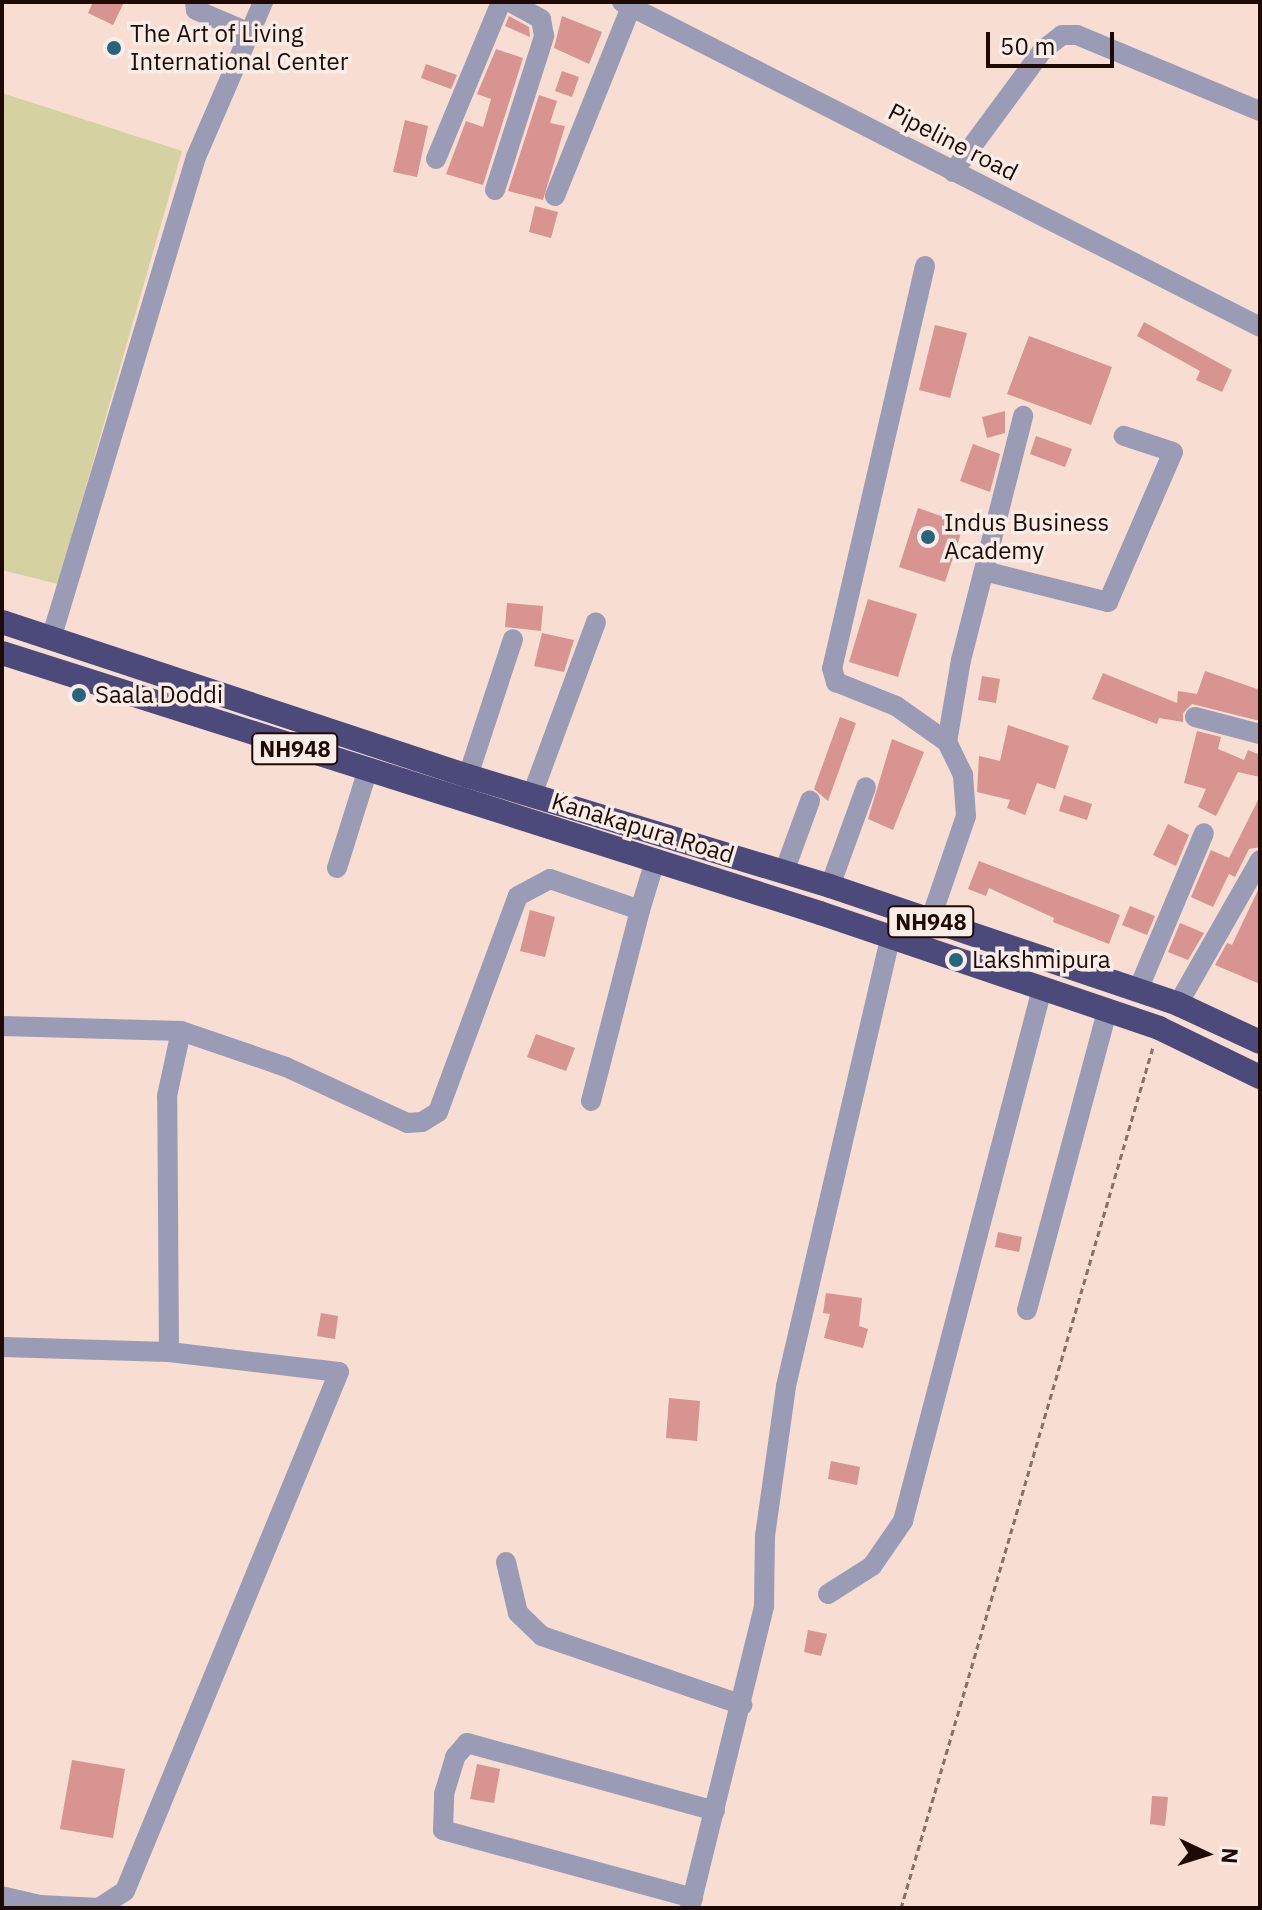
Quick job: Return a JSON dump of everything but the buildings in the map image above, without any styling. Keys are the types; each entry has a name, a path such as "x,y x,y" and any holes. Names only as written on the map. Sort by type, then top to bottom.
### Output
{"highway":[{"name":"Kanakapura Road","path":"2,622 468,776 830,886 1178,1004 1260,1042"},
{"name":"Kanakapura Road","path":"2,653 367,772 655,861 1159,1028 1260,1077"},
{"path":"590,840 598,815"}],"street":[{"path":"195,2 196,10 250,33"},
{"path":"51,639 196,157 263,2"},
{"path":"436,159 501,2"},
{"path":"495,190 544,36 541,19 510,2"},
{"path":"555,196 626,5"},
{"name":"Pipeline road","path":"626,5 1260,327"},
{"path":"953,172 1043,50 1062,35 1077,35 1260,111"},
{"path":"925,266 832,668 836,682 896,706 947,742 963,775 966,816 930,921"},
{"path":"947,742 984,571 1023,416"},
{"path":"984,571 1108,602 1173,452 1124,436"},
{"path":"532,795 596,622"},
{"path":"468,776 513,639"},
{"path":"1195,717 1260,734"},
{"path":"337,868 367,772"},
{"path":"830,886 866,787"},
{"path":"784,872 810,801"},
{"path":"1138,990 1204,833"},
{"path":"1178,1004 1260,860"},
{"path":"591,1101 655,861"},
{"path":"2,1026 181,1031 286,1067 407,1123 422,1122 438,1112 518,896 534,883 550,879 640,910"},
{"path":"715,1811 467,1743 455,1757 444,1794 443,1830 692,1903 742,1705 764,1606 765,1536 786,1386 890,938"},
{"path":"828,1594 872,1566 903,1521 1042,989"},
{"path":"1027,1310 1107,1011"},
{"path":"169,1352 167,1096 181,1031"},
{"path":"2,1347 169,1352 339,1372 125,1891 99,1908 40,1905 2,1896"},
{"path":"506,1562 518,1613 542,1636 742,1705"}],"path":[{"path":"901,1908 1159,1028"}],"shaded area":[{"path":"2,93 182,151 58,584 2,570"}],"place":[{"name":"The Art of Living International Center","path":"114,48"},
{"name":"Indus Business Academy","path":"928,537"},
{"name":"Saala Doddi","path":"79,695"},
{"name":"Lakshmipura","path":"956,960"}]}
